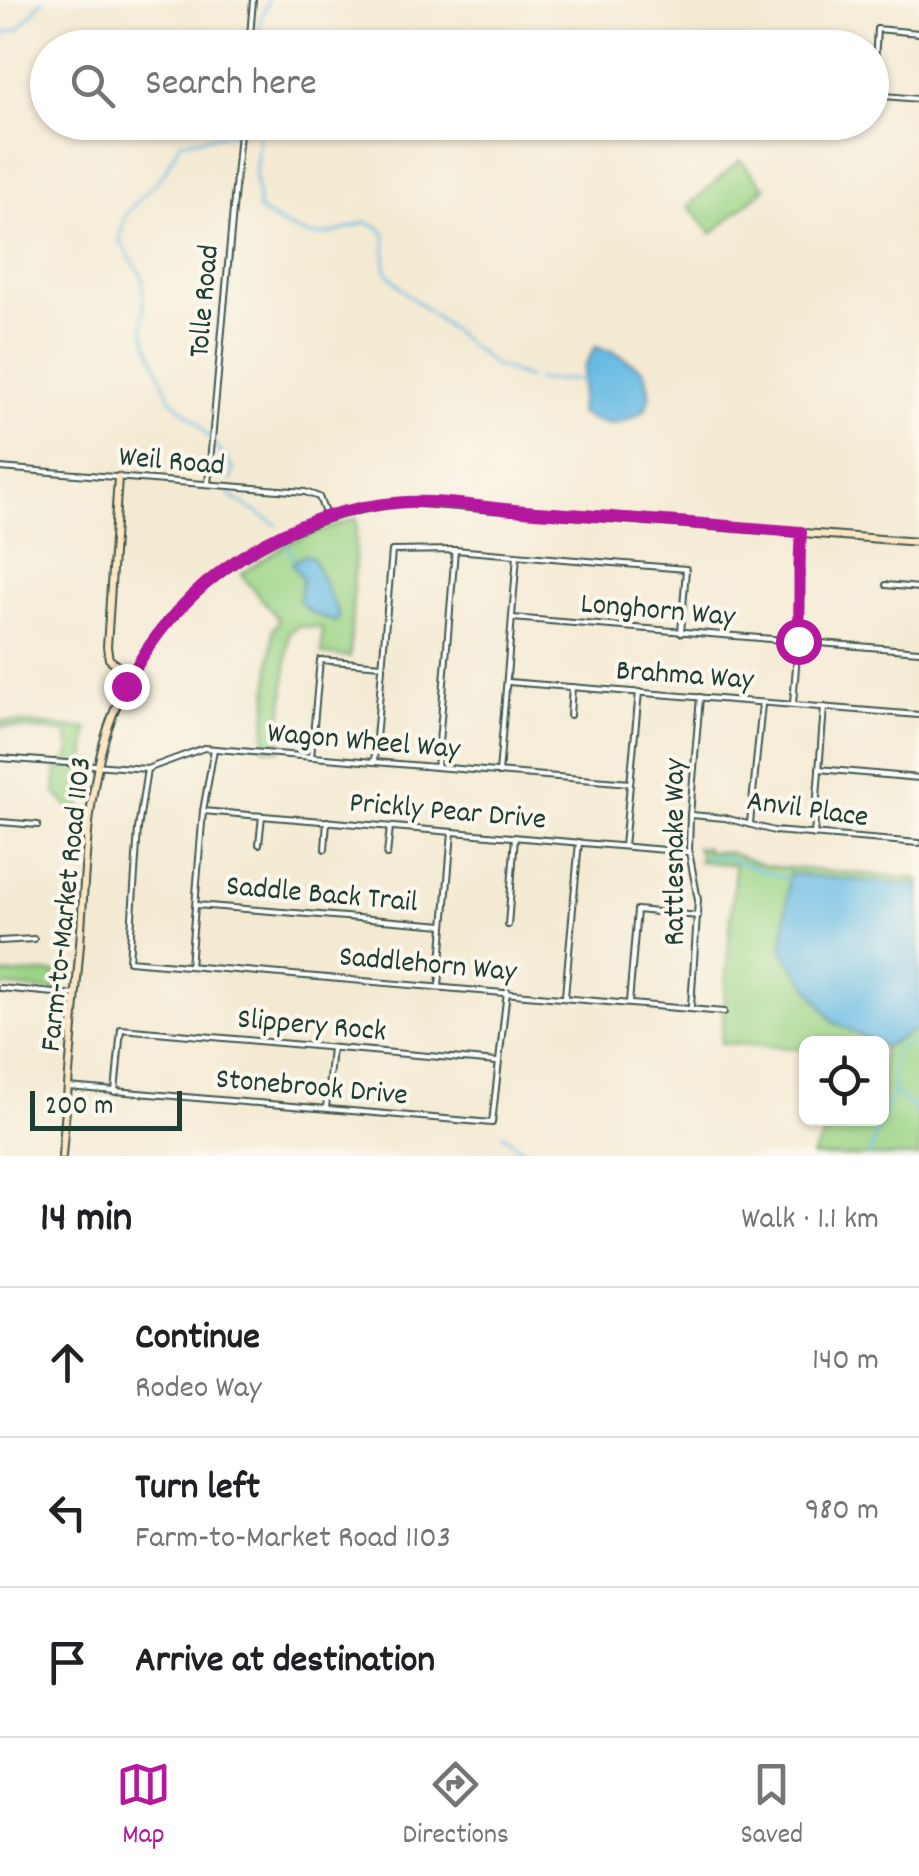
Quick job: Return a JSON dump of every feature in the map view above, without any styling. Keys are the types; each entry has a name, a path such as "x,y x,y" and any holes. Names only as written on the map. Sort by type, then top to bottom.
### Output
{"main road":[{"path":"118,477 106,640 109,659 132,675"},
{"name":"Farm-to-Market Road 1103","path":"62,1156 88,838 98,765 110,723 132,675 165,626 222,569 272,539 326,516 423,502 919,542"}],"street":[{"path":"250,30 253,0"},
{"path":"877,30 919,32"},
{"path":"889,97 919,100"},
{"name":"Tolle Road","path":"208,484 239,140"},
{"name":"Weil Road","path":"0,468 313,494 322,502 326,516"},
{"path":"793,704 802,602 798,570 801,532"},
{"path":"437,768 455,550"},
{"path":"374,762 392,551 455,550 686,570 681,632"},
{"path":"499,773 518,556"},
{"path":"886,585 919,588"},
{"name":"Longhorn Way","path":"512,618 919,651"},
{"path":"310,757 320,660 382,666"},
{"name":"Brahma Way","path":"508,682 919,714"},
{"path":"570,714 572,687"},
{"path":"624,846 639,692"},
{"name":"Rattlesnake Way","path":"691,1008 698,916 690,815 700,697"},
{"path":"750,823 762,702"},
{"path":"814,836 824,707"},
{"path":"190,966 203,812 214,749"},
{"name":"Wagon Wheel Way","path":"0,758 147,769 191,750 214,749 630,783"},
{"name":"Saddlehorn Way","path":"147,769 139,813 129,960 724,1012"},
{"path":"819,769 919,778"},
{"name":"Prickly Pear Drive","path":"203,812 690,852"},
{"name":"Anvil Place","path":"690,815 814,836 919,843"},
{"path":"259,844 262,816"},
{"path":"0,822 38,825"},
{"path":"325,849 327,822"},
{"path":"387,854 390,826"},
{"path":"439,986 452,832"},
{"path":"508,925 515,837"},
{"path":"565,996 578,842"},
{"name":"Saddle Back Trail","path":"196,904 444,925"},
{"path":"629,1002 637,910 698,916"},
{"path":"0,941 34,939"},
{"path":"0,988 76,996"},
{"path":"499,1062 507,991"},
{"name":"Slippery Rock","path":"115,1092 122,1029 499,1062"},
{"path":"326,1108 332,1047"},
{"name":"Stonebrook Drive","path":"68,1087 492,1122 499,1062"}],"green space":[{"path":"740,160 765,188 712,234 688,206"},
{"path":"357,518 350,657 322,654 322,628 298,626 289,633 280,750 264,748 273,630 279,620 241,574 289,543"},
{"path":"0,721 88,729 79,819 55,792 57,768 70,756 68,733 0,726"},
{"path":"696,847 706,848 707,852 727,852 765,866 919,879 919,1156 812,1156 829,1126 889,1126 889,1036 799,1036 799,1049 721,1043 735,865 698,861 701,855"},
{"path":"63,972 61,992 0,986 0,975"}],"water":[{"path":"595,347 615,352 645,371 650,395 645,410 612,424 579,413 584,368"},
{"path":"305,555 312,557 337,610 339,618 335,622 311,613 299,601 302,579 292,563"},
{"path":"789,874 919,886 919,1028 889,1044 889,1036 862,1036 833,1022 783,951"}],"waterway":[{"path":"0,35 20,28 43,0"},
{"path":"259,30 268,0"},
{"path":"192,140 180,142 165,172 126,214 119,240 143,278 144,333 170,398 197,422 234,470 231,481"},
{"path":"259,140 255,173 259,211 311,235 333,233 366,222 379,227 385,235 386,271 405,292 494,365 528,378"},
{"path":"536,380 584,380"},
{"path":"231,492 230,496 277,525"},
{"path":"286,543 294,559"},
{"path":"705,857 723,857 790,880"},
{"path":"919,1038 893,1052 894,1092 919,1118"},
{"path":"889,1102 894,1092"},
{"path":"869,1156 878,1126"},
{"path":"502,1134 530,1156"}],"route":[{"path":"126,686 153,642 182,606 240,557 326,516 407,502 801,532 798,641"}]}
